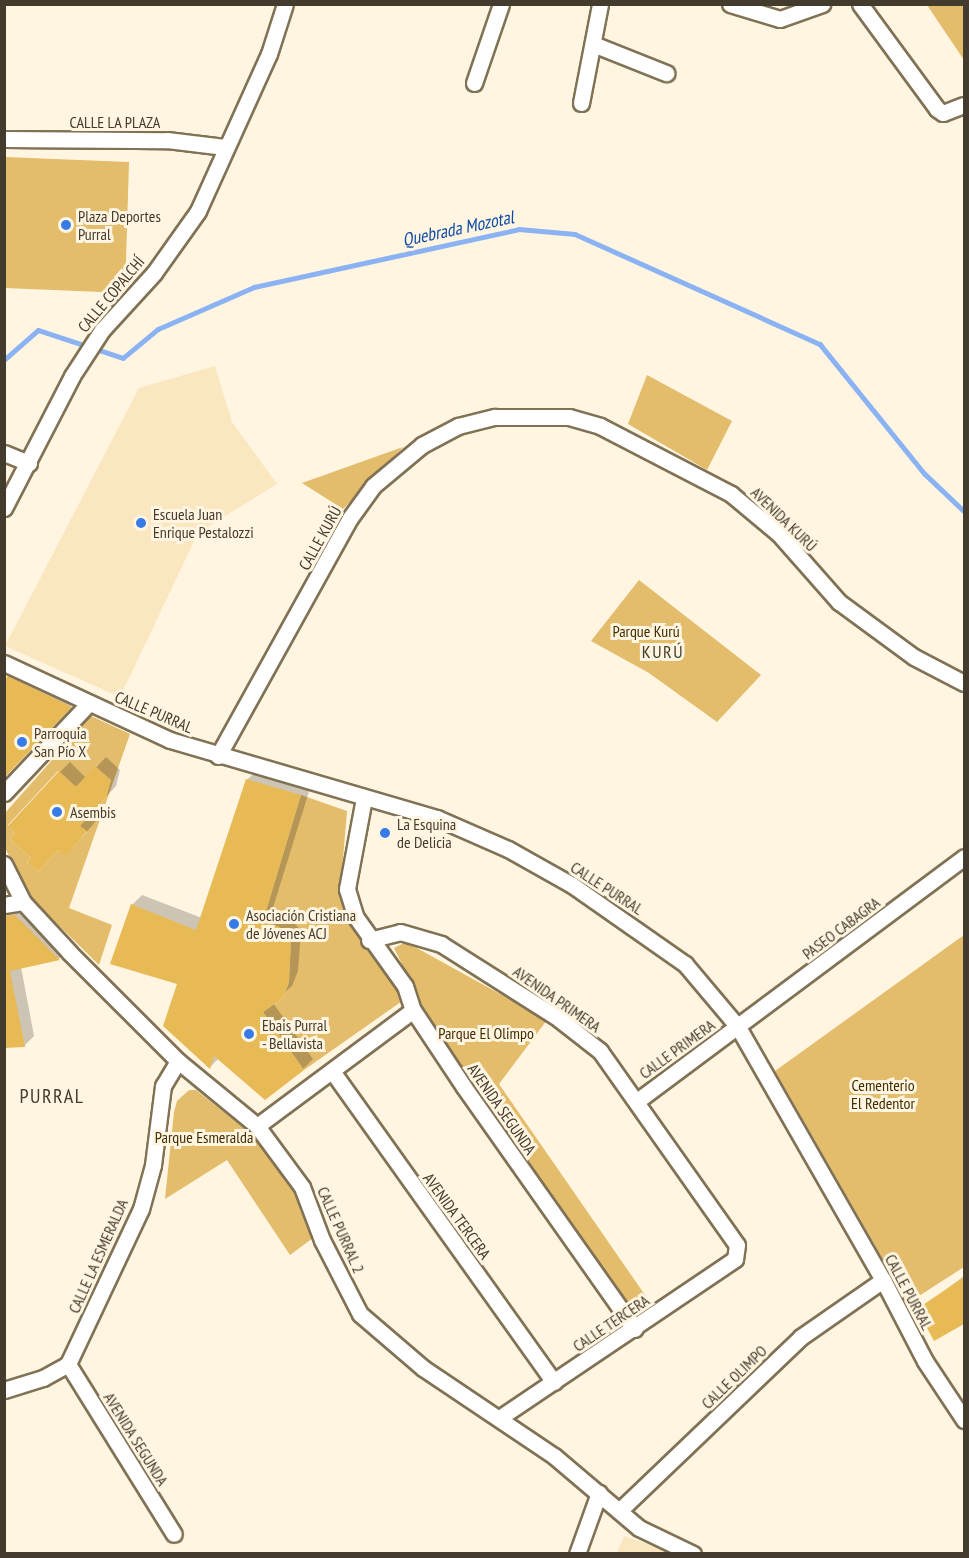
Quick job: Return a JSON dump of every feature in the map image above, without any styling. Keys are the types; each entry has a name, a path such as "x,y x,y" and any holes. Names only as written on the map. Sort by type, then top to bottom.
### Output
{"street":[{"name":"CALLE COPALCHÍ","path":"4,508 72,376 102,330 178,240 198,211 269,54 285,4"},
{"path":"474,83 501,4"},
{"path":"581,103 600,4"},
{"path":"730,4 780,19 822,4"},
{"path":"860,4 937,109 944,113 964,105"},
{"path":"592,44 666,73"},
{"name":"CALLE LA PLAZA","path":"4,139 167,140 225,147"},
{"name":"AVENIDA KURÚ","path":"520,415 569,417 600,426 731,494 779,534 839,602 914,657 964,683"},
{"name":"CALLE KURÚ","path":"218,756 350,518 373,486 422,445 458,426 520,415"},
{"path":"4,453 29,463"},
{"name":"CALLE PURRAL","path":"4,663 170,740 218,756 437,818 508,849 572,885 685,964 738,1027 883,1280 925,1361 964,1420"},
{"path":"4,794 88,703"},
{"name":"AVENIDA SEGUNDA","path":"364,798 347,889 349,903 369,940 405,986 413,1011 635,1329"},
{"name":"PASEO CABAGRA","path":"738,1027 964,857"},
{"name":"CALLE PURRAL 2","path":"4,864 23,902 178,1061 257,1126 302,1187 322,1240 360,1314 423,1368 499,1418 656,1539 693,1554"},
{"path":"4,905 23,902"},
{"name":"AVENIDA PRIMERA","path":"369,940 400,932 441,944 559,1019 600,1052 637,1101 737,1245 738,1253"},
{"path":"257,1126 413,1011"},
{"name":"CALLE PRIMERA","path":"637,1101 738,1027"},
{"name":"CALLE LA ESMERALDA","path":"68,1364 141,1209 153,1165 163,1086 178,1061"},
{"name":"AVENIDA TERCERA","path":"332,1071 554,1382"},
{"name":"CALLE TERCERA","path":"499,1418 635,1329 735,1259 738,1253"},
{"name":"CALLE OLIMPO","path":"619,1511 801,1337 883,1280"},
{"path":"4,1390 43,1378 68,1364"},
{"name":"AVENIDA SEGUNDA","path":"68,1364 174,1534"},
{"path":"577,1554 599,1493"}],"shaded area":[{"name":"Escuela Juan Enrique Pestalozzi","path":"215,366 232,422 277,484 198,533 120,697 5,646 139,388"},
{"path":"624,1536 672,1553 617,1553"}],"green space":[{"path":"927,5 964,5 964,60"},
{"name":"Plaza Deportes Purral","path":"5,157 129,162 125,293 5,288"},
{"path":"647,375 732,421 707,470 628,424"},
{"path":"403,447 343,509 302,483"},
{"name":"Parque Kurú","path":"639,580 761,675 717,722 649,673 591,641"},
{"path":"91,716 130,734 69,908 112,925 99,965 34,901 5,848 5,813","holes":["95,767 111,780 106,798 80,826 87,832 66,855 58,850 38,872 27,862 31,858 10,839 15,833 8,825 58,771 76,787"]},
{"path":"301,795 347,811 340,894 344,910 405,999 304,1070 263,1012 283,998 289,982 291,940 279,927 263,921"},
{"name":"Cementerio El Redentor","path":"964,935 964,1267 908,1303 775,1071"},
{"name":"Parque El Olimpo","path":"406,942 547,1020 499,1084 654,1308 639,1320 433,1027 394,948"},
{"name":"Parque Esmeralda","path":"189,1090 196,1090 249,1132 297,1189 317,1235 290,1255 227,1160 165,1199 174,1112 177,1101"}],"building":[{"name":"Parroquia San Pío X","path":"8,676 72,707 4,778 4,680"},
{"name":"Asembis","path":"95,766 111,780 106,798 80,826 87,831 66,856 58,850 38,872 27,862 31,858 10,839 15,833 8,826 59,771 76,787"},
{"name":"Asociación Cristiana de Jóvenes ACJ","path":"246,779 301,795 263,921 279,927 291,940 289,982 283,998 263,1012 304,1070 265,1100 214,1056 210,1069 163,1026 177,984 110,964 131,904 196,930"},
{"path":"15,915 60,960 10,971 25,1047 4,1048 4,916"},
{"path":"964,1277 964,1324 934,1341 917,1309"}],"waterway":[{"name":"Quebrada Mozotal","path":"4,360 38,330 123,358 158,329 254,287 519,229 575,234 820,344 925,474 964,511"}],"place":[{"name":"Plaza Deportes Purral","path":"66,225"},
{"name":"Escuela Juan Enrique Pestalozzi","path":"141,523"},
{"name":"Parroquia San Pío X","path":"22,742"},
{"name":"Asembis","path":"57,812"},
{"name":"La Esquina de Delicia","path":"385,833"},
{"name":"Asociación Cristiana de Jóvenes ACJ","path":"234,924"},
{"name":"Ebais Purral - Bellavista","path":"249,1034"}],"district":[{"name":"KURÚ","path":"663,652"},
{"name":"PURRAL","path":"52,1096"}]}
